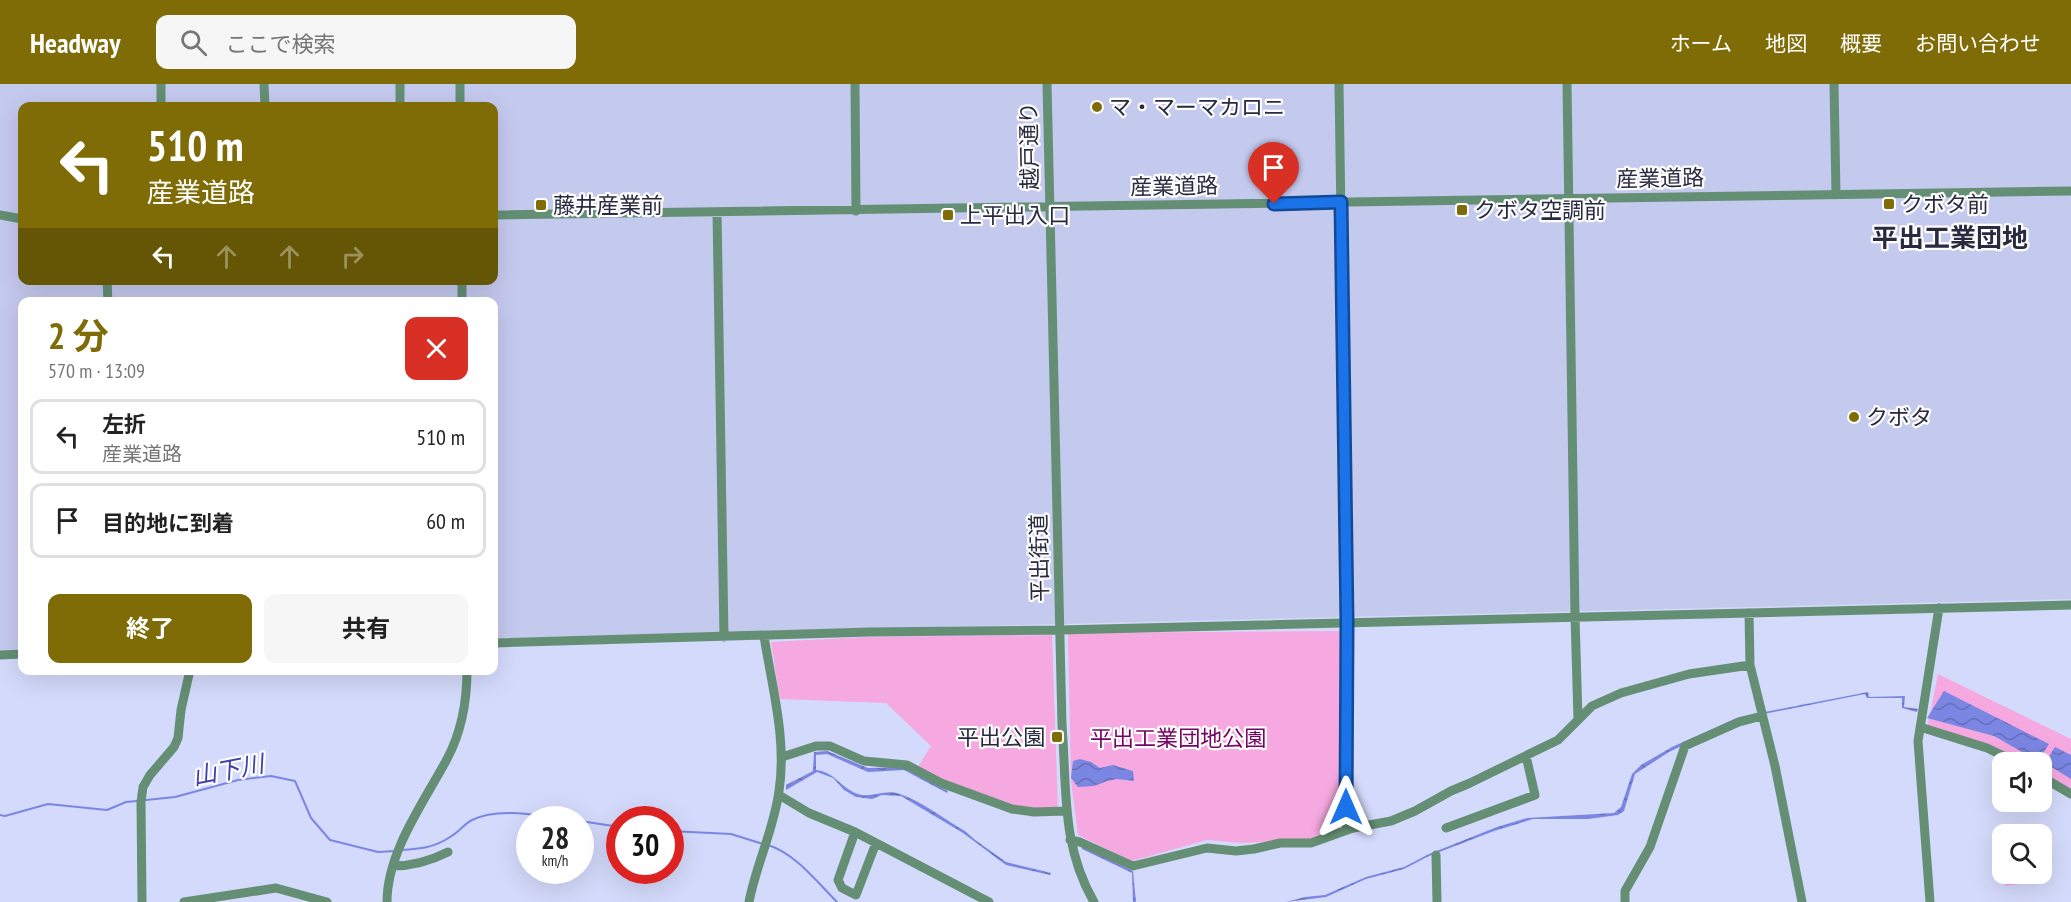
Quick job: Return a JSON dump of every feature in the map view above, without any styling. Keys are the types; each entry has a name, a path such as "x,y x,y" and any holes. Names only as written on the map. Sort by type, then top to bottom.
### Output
{"street":[{"path":"161,84 161,102"},
{"path":"264,84 265,102"},
{"path":"400,84 400,102"},
{"path":"460,84 460,102"},
{"path":"855,84 856,211"},
{"name":"越戸通り","path":"1047,84 1050,207"},
{"path":"1339,84 1347,622 1346,830"},
{"path":"1567,84 1578,719"},
{"path":"1834,84 1836,195"},
{"name":"産業道路","path":"498,215 2071,191"},
{"name":"平出街道","path":"1050,207 1066,811 1070,840 1079,870 1094,902"},
{"path":"717,212 724,637"},
{"path":"0,215 18,218"},
{"path":"498,643 2071,604"},
{"path":"1930,902 1918,741 1939,608"},
{"path":"1749,613 1750,665 1775,766 1802,902"},
{"path":"748,902 778,795 782,757 765,636"},
{"path":"0,655 18,654"},
{"path":"1070,840 1080,842 1133,866 1207,848 1236,851 1280,843 1311,843 1346,830 1407,814 1558,740 1592,706 1621,693 1689,674 1750,665"},
{"path":"142,902 141,802 143,787 150,775 174,747 178,738 181,710 189,675"},
{"path":"387,902 387,888 393,866 425,799 448,758 459,729 467,699 467,675"},
{"path":"1625,902 1625,891 1650,847 1685,746 1739,722 1762,716"},
{"path":"1920,727 1995,752"},
{"path":"782,757 816,746 830,746 864,761 907,765 941,783 1012,809 1034,812 1066,811"},
{"path":"1446,828 1535,795 1526,756"},
{"path":"2052,783 2071,794"},
{"path":"778,795 809,813 855,832 988,902"},
{"path":"855,832 838,880 842,888 856,895 876,843"},
{"path":"393,866 409,866 435,859 448,852"},
{"path":"1436,855 1437,902"},
{"path":"184,902 276,888 327,902"}],"shaded area":[{"name":"平出工業団地","path":"0,84 2071,84 2071,599 498,638 498,297 18,297 18,649 0,650"}],"green space":[{"name":"平出工業団地公園","path":"1341,631 1340,829 1306,840 1242,843 1207,840 1132,861 1078,835 1071,781 1068,633"},
{"path":"1052,635 1058,811 1034,812 916,770 931,746 886,703 780,699 771,642 864,637"},
{"path":"1938,674 2071,739 2071,794 2052,783 2052,752 1992,753 1927,729"}],"water":[{"path":"1944,691 2049,744 2044,752 2022,752 1994,736 1927,718"},
{"path":"1868,692 1869,697 1905,696 1904,707 1918,709 1917,712 1902,708 1902,698 1867,698 1865,694 1739,719 1669,752 1635,774 1624,811 1618,815 1588,819 1533,819 1429,856 1404,869 1366,879 1326,897 1286,902 1325,895 1366,877 1404,867 1429,854 1497,827 1527,818 1614,813 1621,807 1632,774 1641,765 1672,747 1739,717"},
{"path":"2055,747 2071,755 2071,779 2052,767 2052,752"},
{"path":"827,751 868,768 904,767 948,791 947,793 904,770 868,772 827,754 816,755 816,770 828,773 855,793 867,795 888,792 908,797 965,831 1006,862 1051,873 1050,875 1006,865 963,833 901,796 882,795 872,799 856,797 844,790 833,778 817,772 786,790 786,785 813,771 814,752"},
{"path":"1080,759 1100,768 1113,765 1133,771 1134,781 1117,779 1094,786 1078,787 1071,778 1073,761"},
{"path":"1082,846 1133,871 1136,902 1133,902 1132,873 1082,849"}],"waterway":[{"name":"山下川","path":"146,800 175,797 238,780 271,776 295,781 311,818 330,840 378,852 395,851"},
{"name":"山下川","path":"0,815 5,816 48,804 107,810 126,802 137,801"},
{"name":"山下川","path":"401,850 438,844 472,820 482,816 516,813"},
{"name":"山下川","path":"594,823 606,825"},
{"name":"山下川","path":"684,832 731,834 763,844"},
{"name":"山下川","path":"768,845 797,862 837,902"}],"place":[{"name":"マ・マーマカロニ","path":"1097,107"},
{"name":"クボタ前","path":"1889,204"},
{"name":"藤井産業前","path":"541,205"},
{"name":"クボタ空調前","path":"1462,210"},
{"name":"上平出入口","path":"948,215"},
{"name":"クボタ","path":"1854,417"},
{"name":"平出公園","path":"1057,737"}],"district":[{"name":"平出工業団地","path":"1950,237"}],"route":[{"path":"1274,204 1341,202 1347,622 1346,807"}]}
